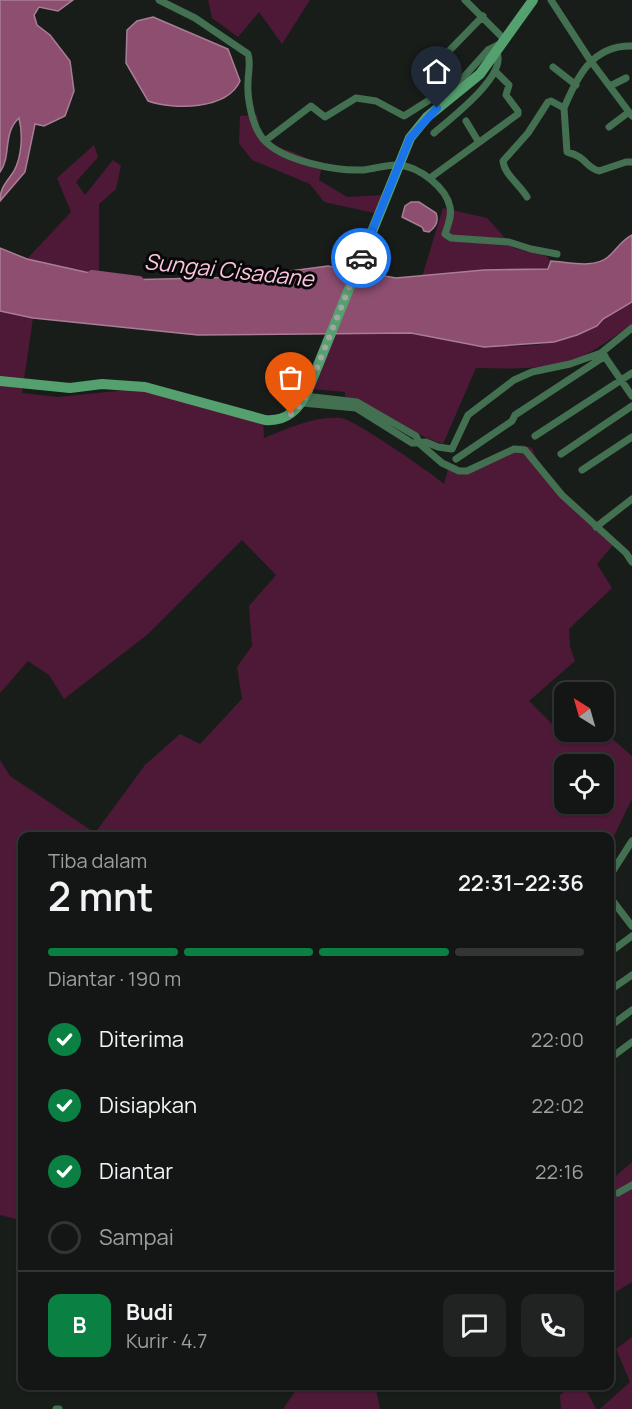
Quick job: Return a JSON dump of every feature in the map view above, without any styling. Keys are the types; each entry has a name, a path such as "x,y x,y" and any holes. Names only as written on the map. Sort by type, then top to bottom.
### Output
{"main road":[{"path":"0,381 70,388 113,384 145,387 270,420 286,417 305,396 399,165 417,127 480,74 533,0"}],"street":[{"path":"159,0 195,18 248,54 248,97 258,130 266,141 298,158 330,168 364,170 399,165 430,178 447,198 451,208 451,218 445,234 451,238 509,242 557,254"},
{"path":"266,141 311,106 325,117 353,99 372,100 404,116 461,80 488,50 504,42 483,16 465,0"},
{"path":"551,0 590,60 631,114 609,127"},
{"path":"449,51 483,16"},
{"path":"632,46 614,48 590,60 564,108 567,152 582,156 590,167 599,171 632,162"},
{"path":"434,133 479,92 496,72 500,62 497,53"},
{"path":"553,67 576,85"},
{"path":"430,178 478,141 496,132 519,112 507,98 509,85 496,72"},
{"path":"610,86 626,78"},
{"path":"527,197 518,183 506,172 502,163 528,134 548,102 564,108"},
{"path":"466,121 478,141"},
{"path":"456,459 603,354 632,328"},
{"path":"305,396 356,408 412,443 426,442 452,449 468,415 514,380 532,372 603,354"},
{"path":"603,354 632,396"},
{"path":"535,436 632,373"},
{"path":"561,454 632,406"},
{"path":"582,470 632,437"},
{"path":"420,444 442,463 459,471 467,471 514,449 525,450 562,495 626,553 632,562"},
{"path":"596,527 632,499"},
{"path":"614,869 632,841"},
{"path":"614,903 632,926"},
{"path":"614,947 632,936"},
{"path":"614,988 632,975"},
{"path":"614,1023 632,1010"},
{"path":"614,1055 632,1042"},
{"path":"618,1192 632,1185"}],"shaded area":[{"path":"0,0 73,0 58,11 39,7 34,15 37,25 50,35 70,61 74,91 65,116 44,126 35,124 25,172 0,201 3,188 17,165 21,131 19,118 11,131 6,159 0,172"},
{"path":"208,0 310,0 282,44 259,12 238,37 212,18"},
{"path":"153,17 228,49 240,81 233,91 224,98 199,105 172,106 148,101 126,63 127,30 137,21"},
{"path":"257,115 262,142 322,165 319,180 347,197 385,195 384,215 324,202 310,184 252,160 239,143 240,116"},
{"path":"94,145 98,157 76,182 85,195 113,160 121,166 116,189 99,204 99,276 27,259 71,212 57,178"},
{"path":"411,202 419,202 436,213 436,224 429,232 402,217 405,206"},
{"path":"443,208 487,218 514,248 546,256 551,261 548,269 484,270 422,277"},
{"path":"632,235 632,302 603,319 597,326 554,342 484,347 411,333 198,335 33,318 0,311 0,248 27,259 121,280 245,277 328,266 396,278 484,270 548,269 551,261 596,263 608,257"},
{"path":"632,302 632,325 583,356 554,365 538,367 476,368 443,444 345,397 345,392 312,389 331,333 393,332 484,345 537,345 577,333"},
{"path":"0,310 33,318 22,393 58,397 156,387 263,416 264,438 311,421 341,418 409,458 444,484 448,469 462,472 515,446 522,445 532,448 546,479 613,545 597,564 612,588 569,629 570,647 575,661 529,701 554,726 554,742 614,740 632,756 632,799 614,836 614,832 96,832 145,765 180,734 200,744 242,699 237,667 252,646 249,606 276,575 242,540 148,634 64,699 49,675 28,661 0,693"},
{"path":"0,760 10,776 94,832 18,832 18,1223 16,1219 0,1215"},
{"path":"632,1162 632,1282 614,1293 614,1178"},
{"path":"632,1337 632,1409 600,1409 630,1382 616,1349"},
{"path":"296,1390 376,1390 380,1409 283,1409"},
{"path":"567,1390 586,1390 596,1409 561,1409 560,1395"}],"waterway":[{"name":"Sungai Cisadane","path":"92,275 139,281"}],"way so far":[{"path":"291,414 302,403 308,390 361,258"}],"route":[{"path":"361,258 413,132 437,108"}]}
